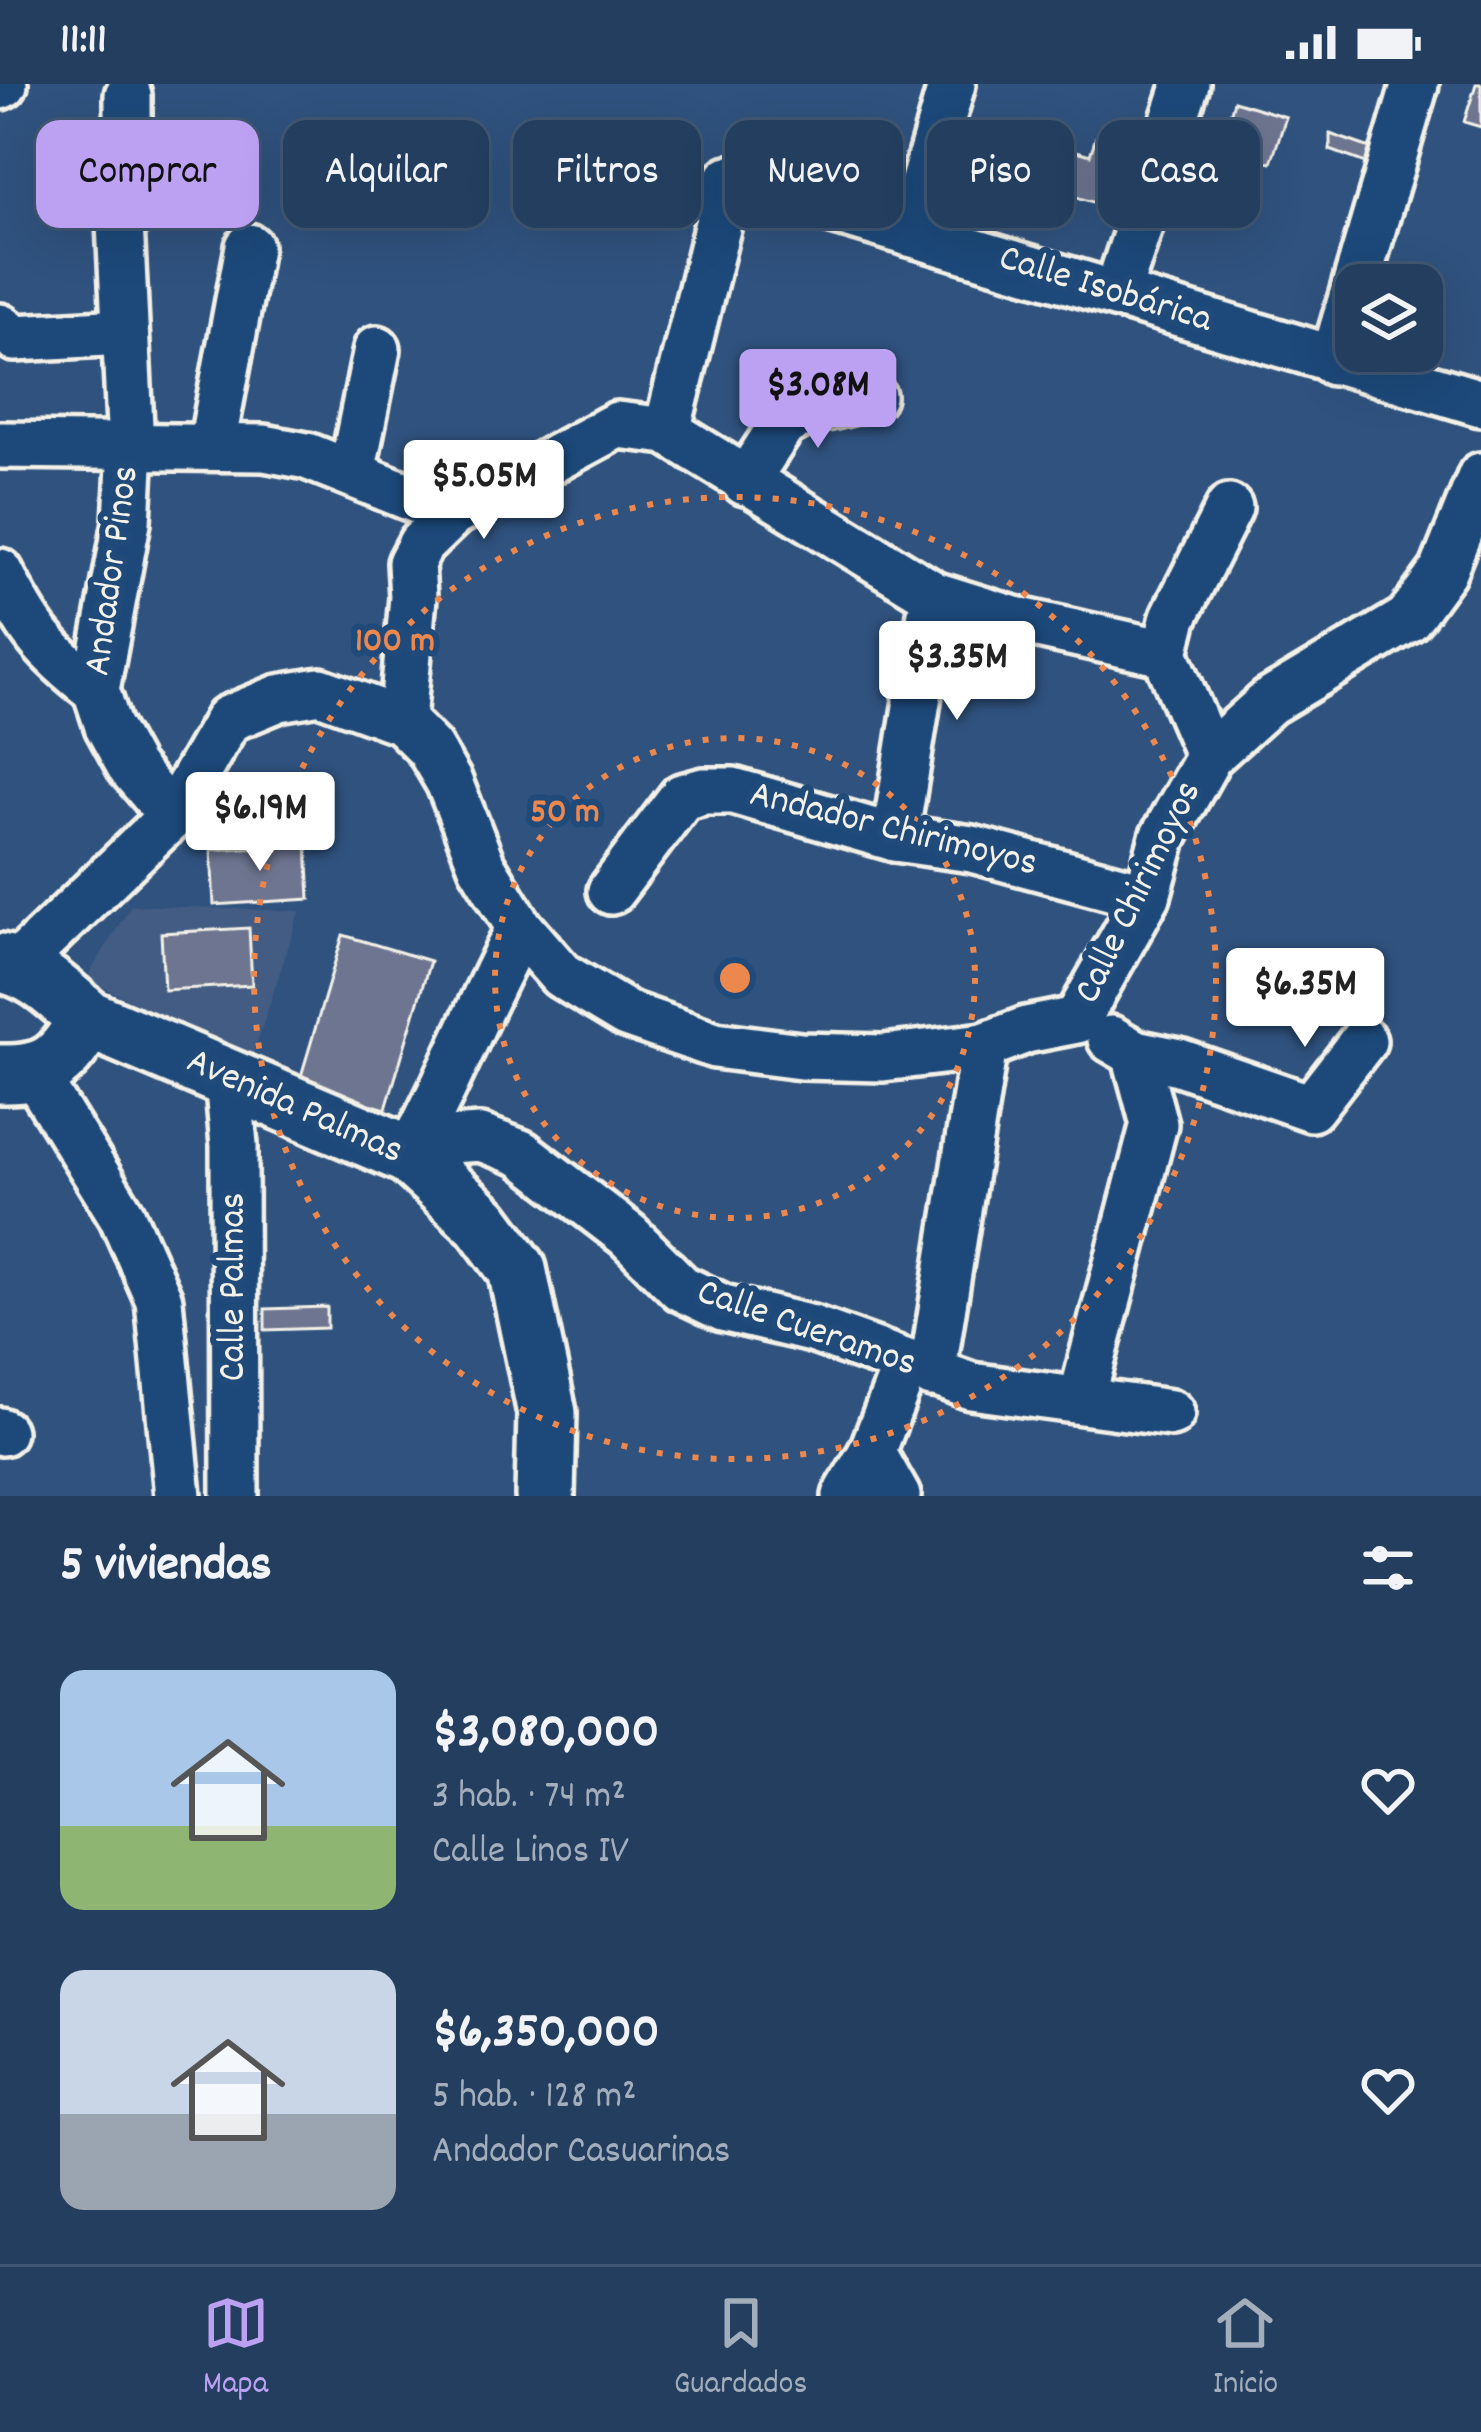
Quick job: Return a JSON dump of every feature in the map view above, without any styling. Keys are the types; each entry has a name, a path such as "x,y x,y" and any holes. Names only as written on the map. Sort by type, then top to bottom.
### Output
{"main road":[{"name":"Avenida Palmas","path":"9,964 88,1019 228,1079 413,1148 518,1268 547,1413 545,1496"},
{"path":"18,1074 68,1052 88,1019"}],"street":[{"path":"909,233 952,84"},
{"path":"1117,293 1186,84"},
{"path":"1333,362 1415,84"},
{"name":"Andador Pinos","path":"128,95 128,176 119,223 131,447 127,522 96,690 108,726 131,768 172,816"},
{"name":"Calle Isobárica","path":"667,431 728,179 1481,404"},
{"path":"212,445 248,247"},
{"path":"0,327 15,338 124,332"},
{"path":"352,472 377,349"},
{"path":"745,482 783,424 805,412 872,396"},
{"path":"9,964 172,816 228,719 320,691 403,721 413,596 411,563 422,544 452,514 617,425 667,431 934,595 1011,619 1165,653"},
{"path":"0,445 212,445 285,452 352,472 452,514"},
{"name":"Calle Chirimoyos","path":"403,721 428,748 449,782 482,866 520,928 560,975 626,1014 715,1045 801,1056 883,1058 984,1046 1026,1030 1077,1020 1147,896 1163,838 1209,756 1269,702 1408,619 1443,571 1481,476"},
{"path":"1209,756 1165,653 1174,617 1229,508"},
{"path":"0,572 28,628 54,658 96,690"},
{"path":"895,838 934,595"},
{"name":"Andador Chirimoyos","path":"611,891 682,797 733,791 895,838 972,848 1147,896"},
{"path":"413,1148 520,928"},
{"path":"1077,1020 1135,1053 1179,1062 1310,1108 1363,1042"},
{"path":"847,1496 919,1369 984,1046"},
{"path":"1082,1398 1154,1124 1135,1053"},
{"path":"18,1074 122,1216 159,1300 178,1496"},
{"name":"Calle Palmas","path":"228,1079 234,1145 235,1496"},
{"name":"Calle Cueramos","path":"413,1148 481,1138 520,1154 628,1235 681,1288 723,1308 812,1328 970,1386 1171,1413"},
{"path":"872,1452 897,1496"}],"shaded area":[{"path":"131,905 300,911 252,1058 86,979"}],"building":[{"path":"1476,84 1481,84 1481,127 1464,122"},
{"path":"1234,101 1286,117 1271,163 1260,160 1260,120 1228,120"},
{"path":"1330,134 1373,149 1368,164 1330,150"},
{"path":"1098,138 1098,204 1074,196 1074,150 1090,155"},
{"path":"307,844 310,899 214,905 211,850"},
{"path":"249,928 252,985 164,990 161,933"},
{"path":"343,935 430,961 386,1109 299,1083"},
{"path":"327,1307 327,1328 265,1330 265,1309"}]}
